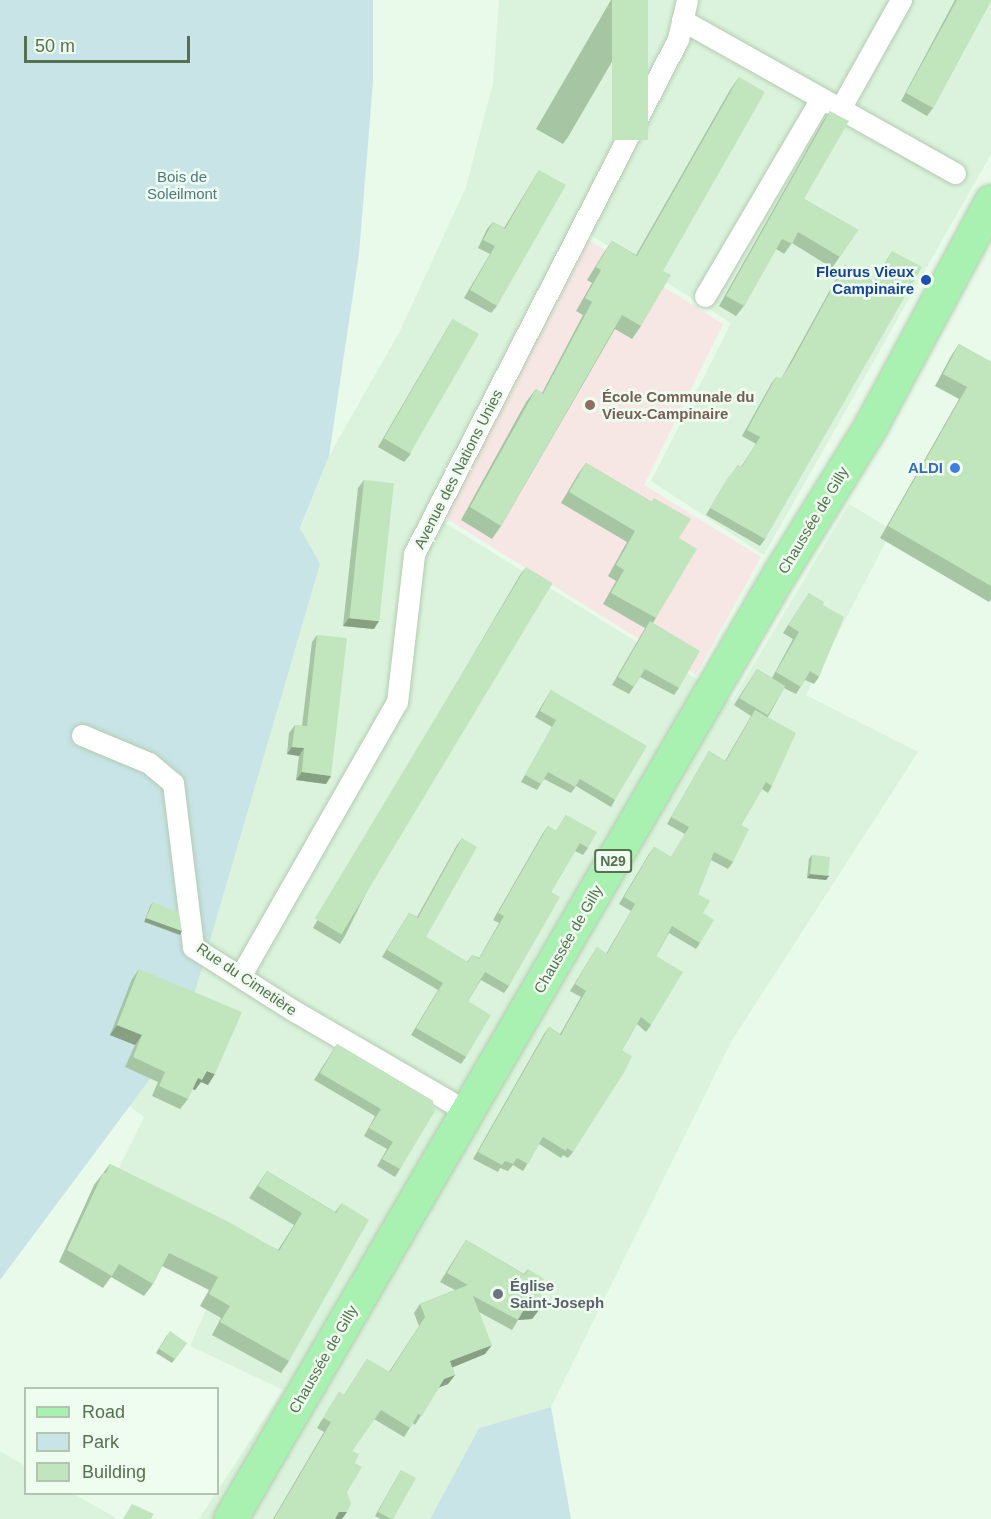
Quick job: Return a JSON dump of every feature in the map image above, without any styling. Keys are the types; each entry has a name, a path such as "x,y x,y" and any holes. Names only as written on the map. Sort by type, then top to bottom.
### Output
{"main road":[{"name":"Chaussée de Gilly","path":"230,1519 778,576 870,427 991,201"}],"street":[{"path":"840,109 901,0"},
{"path":"684,10 821,98 956,173"},
{"name":"Avenue des Nations Unies","path":"241,975 397,702 414,555 678,39 684,10"},
{"path":"705,296 821,98"},
{"name":"Rue du Cimetière","path":"82,735 149,763 173,783 194,947 296,1012 468,1112"}],"shaded area":[{"path":"499,0 991,0 991,154 764,555 651,481 731,323 581,229 434,516 732,701 849,504 892,530 806,695 918,752 731,1042 551,1407 479,1428 430,1519 199,1519 215,1495 219,1495 219,1488 283,1390 190,1346 238,1237 117,1172 144,1117 85,1072 329,456 400,331 466,187 493,83"},
{"name":"École Communale du Vieux-Campinaire","path":"581,235 723,324 644,485 761,557 696,675 441,515"},
{"path":"0,1451 24,1465 24,1495 76,1495 118,1519 0,1519"}],"green space":[{"name":"Bois de Soleilmont","path":"0,0 373,0 373,82 359,254 329,456 300,528 320,564 182,1036 0,1280"},
{"path":"551,1407 571,1519 430,1519 479,1428"}],"building":[{"path":"612,0 648,0 648,140 612,140"},
{"path":"957,0 991,1 933,108 906,93"},
{"path":"739,77 765,92 663,271 671,275 641,326 622,315 501,526 470,507 536,389 543,394 592,302 585,298 601,270 596,267 612,241 637,256"},
{"path":"830,111 849,121 804,199 858,230 840,257 798,232 792,244 782,239 744,306 726,296"},
{"path":"539,170 566,185 497,306 470,290 495,246 483,240 493,222 505,229"},
{"path":"892,251 922,267 765,539 710,508 727,479 738,465 742,467 760,437 747,430 776,377 781,379 792,362 845,265 875,283"},
{"path":"453,319 479,334 410,454 384,439"},
{"name":"ALDI","path":"959,344 991,362 991,586 888,526 967,387 943,374"},
{"path":"586,463 652,502 654,498 691,519 679,538 697,549 656,618 611,593 624,570 616,565 635,531 569,492"},
{"path":"364,480 394,483 379,621 349,618"},
{"path":"526,567 553,583 341,934 315,918"},
{"path":"809,593 824,602 823,605 844,617 819,677 810,671 801,687 776,672 799,632 788,625"},
{"path":"650,621 700,651 679,688 645,669 634,687 618,677"},
{"path":"317,635 347,638 331,776 302,772 304,748 292,747 295,725 307,726"},
{"path":"757,669 785,686 768,715 739,698"},
{"path":"551,690 647,746 615,800 580,779 575,787 548,772 541,784 525,775 556,720 540,711"},
{"path":"755,710 796,733 772,786 766,782 741,825 749,829 733,862 714,852 698,894 710,901 703,913 714,920 700,943 672,926 656,956 683,972 651,1025 641,1017 622,1050 632,1056 625,1071 573,1152 567,1148 566,1151 543,1137 528,1164 517,1158 513,1164 505,1161 502,1165 478,1152 549,1027 561,1035 586,991 575,984 597,947 607,954 635,904 624,897 654,847 671,857 689,827 671,817 709,751 726,761"},
{"path":"566,815 597,832 588,848 580,843 551,892 560,897 509,986 485,972 468,1001 491,1015 466,1057 416,1028 443,983 387,950 409,913 418,918 462,838 477,847 426,937 468,962 472,955 479,959 504,916 498,913 548,826 556,831"},
{"path":"812,855 830,857 828,876 810,874"},
{"path":"153,902 179,913 182,931 146,918"},
{"path":"139,969 242,1012 215,1074 207,1071 202,1080 198,1078 188,1099 159,1086 165,1072 133,1057 142,1035 117,1025"},
{"path":"337,1044 433,1101 435,1111 400,1169 382,1159 393,1142 369,1128 381,1109 320,1073"},
{"path":"110,1164 227,1221 279,1251 302,1213 258,1186 267,1171 336,1213 342,1203 369,1220 289,1361 220,1322 230,1306 209,1294 218,1277 169,1253 153,1284 119,1264 112,1276 67,1250 103,1173 106,1173"},
{"path":"466,1240 525,1275 528,1269 544,1279 538,1290 544,1300 539,1310 523,1311 518,1320 473,1296 492,1345 450,1361 455,1375 444,1379 422,1416 418,1414 410,1428 381,1410 352,1451 359,1454 355,1463 362,1467 347,1492 351,1504 347,1512 339,1512 335,1519 274,1519 331,1422 323,1418 339,1392 344,1395 367,1359 390,1372 425,1317 420,1304 468,1285 447,1273"},
{"path":"170,1331 187,1343 175,1359 159,1349"},
{"path":"401,1470 416,1478 391,1519 378,1512"},
{"path":"132,1504 154,1514 151,1519 123,1519"}],"place":[{"name":"Fleurus Vieux Campinaire","path":"926,280"},
{"name":"École Communale du Vieux-Campinaire","path":"590,405"},
{"name":"ALDI","path":"955,468"},
{"name":"Église Saint-Joseph","path":"498,1294"}]}
